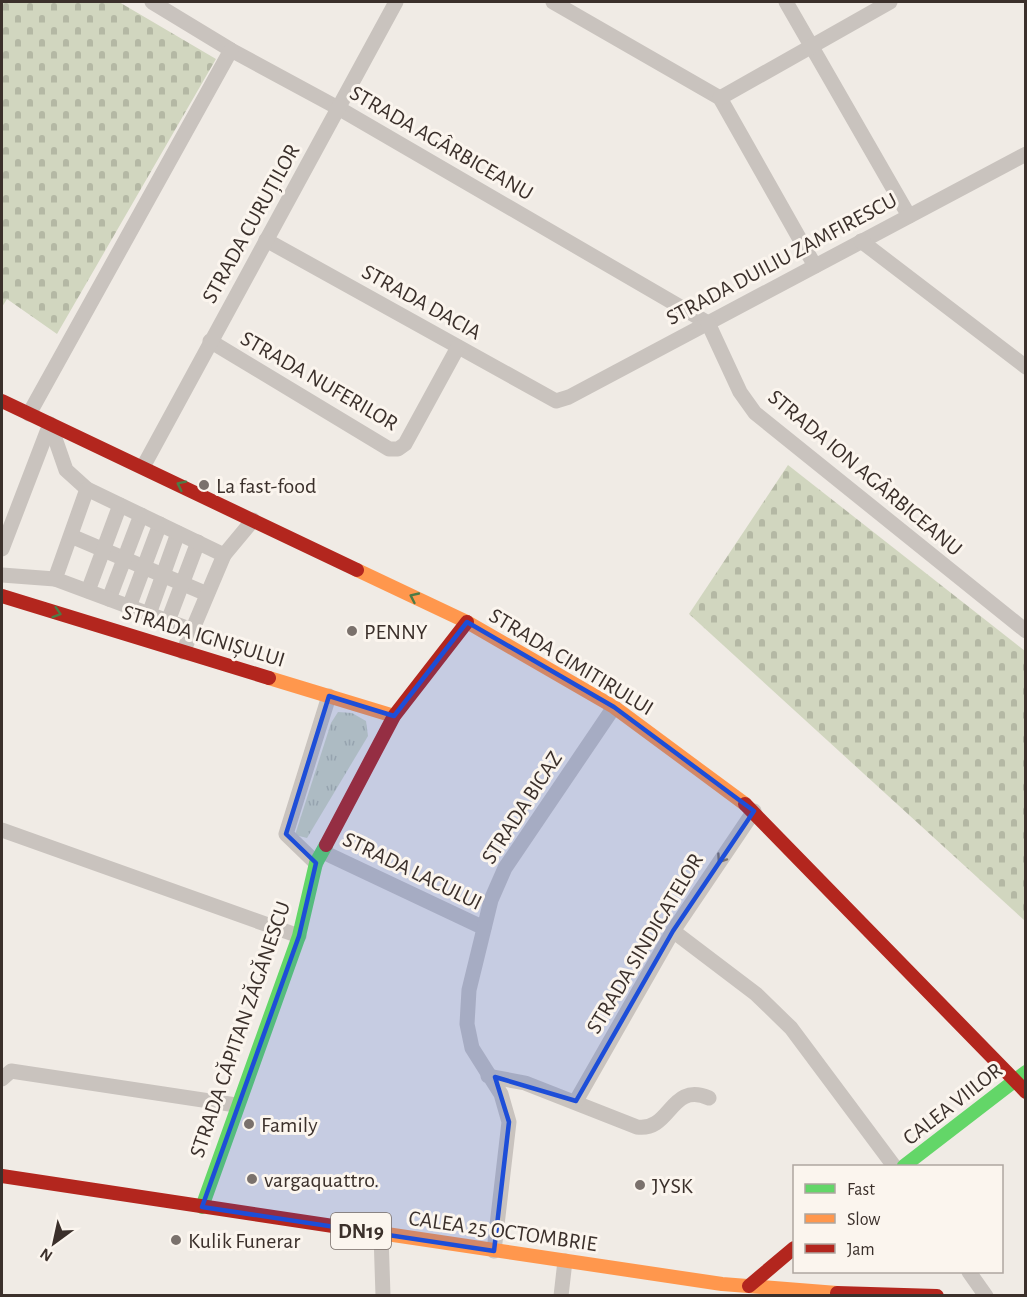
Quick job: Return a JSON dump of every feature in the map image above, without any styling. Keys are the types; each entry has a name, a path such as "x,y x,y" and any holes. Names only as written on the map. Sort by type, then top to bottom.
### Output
{"street":[{"name":"STRADA AGÂRBICEANU","path":"152,2 231,50 340,109 708,322"},
{"name":"STRADA CURUȚILOR","path":"143,467 210,341 340,109 396,2"},
{"path":"553,2 720,98 815,266"},
{"path":"786,2 909,216"},
{"path":"720,98 890,2"},
{"path":"29,414 231,50"},
{"name":"STRADA DUILIU ZAMFIRESCU","path":"556,401 568,397 1026,154"},
{"name":"STRADA DACIA","path":"266,240 556,401"},
{"path":"861,241 1026,367"},
{"name":"STRADA ION AGÂRBICEANU","path":"708,322 740,392 754,413 1026,631"},
{"name":"STRADA NUFERILOR","path":"210,341 389,449 398,450 405,444 458,347"},
{"name":"STRADA CIMITIRULUI","path":"2,401 467,622 614,707 754,811 1021,1076 1026,1092"},
{"path":"50,424 66,470 87,489 224,555"},
{"path":"2,549 50,424"},
{"path":"56,579 87,489"},
{"path":"87,591 120,505"},
{"path":"109,599 141,515"},
{"path":"183,652 224,555 253,520"},
{"path":"129,607 160,524"},
{"path":"149,614 178,533"},
{"path":"70,536 207,594"},
{"path":"168,621 198,542"},
{"path":"2,575 56,579 192,630"},
{"name":"STRADA IGNIȘULUI","path":"2,596 394,716"},
{"name":"STRADA CĂPITAN ZĂGĂNESCU","path":"202,1207 236,1105 299,936 320,858 394,716 467,622"},
{"path":"320,858 286,834 329,696"},
{"name":"STRADA BICAZ","path":"494,1251 509,1122 501,1094 472,1048 467,1024 469,990 491,900 505,868 614,707"},
{"name":"STRADA SINDICATELOR","path":"576,1101 673,931 754,811"},
{"path":"2,830 299,936"},
{"name":"STRADA LACULUI","path":"320,858 484,928"},
{"path":"673,931 756,994 791,1028 893,1165"},
{"path":"2,1079 11,1071 236,1105"},
{"path":"488,1076 525,1083 647,1129 654,1126 679,1099 697,1093 709,1098"},
{"name":"CALEA VIILOR","path":"907,1165 1021,1076"},
{"name":"CALEA 25 OCTOMBRIE","path":"2,1176 565,1261 719,1290 749,1287"},
{"path":"381,1234 383,1296"},
{"path":"749,1287 793,1250"},
{"path":"561,1296 565,1261"},
{"path":"970,1273 986,1296"},
{"name":"DN19","path":"749,1287 836,1294 937,1296"}],"highlighted area":[{"path":"467,622 614,707 754,811 673,931 576,1101 495,1077 509,1122 494,1251 202,1207 299,936 316,863 286,834 329,696 394,716"}],"green space":[{"path":"2,2 119,2 216,59 57,334 7,299 2,307"},
{"path":"788,465 1025,651 1025,921 689,614"},
{"path":"338,712 352,713 366,721 368,736 307,838 295,835 331,723"}],"traffic: fast":[{"path":"202,1207 299,936 316,863 326,845"},
{"path":"905,1165 1026,1072"}],"traffic: slow":[{"path":"357,570 467,622 614,707 745,804"},
{"path":"269,678 394,716"},
{"path":"353,1229 722,1284 837,1293"}],"traffic: jam":[{"path":"2,401 357,570"},
{"path":"2,596 269,678"},
{"path":"326,845 394,716 467,622"},
{"path":"745,804 1026,1092"},
{"path":"2,1176 353,1229"},
{"path":"749,1286 793,1249"},
{"path":"837,1293 937,1296"}],"place":[{"name":"La fast-food","path":"204,485"},
{"name":"PENNY","path":"352,631"},
{"name":"Family","path":"249,1124"},
{"name":"vargaquattro.","path":"252,1179"},
{"name":"JYSK","path":"640,1185"},
{"name":"Kulik Funerar","path":"176,1240"}]}
